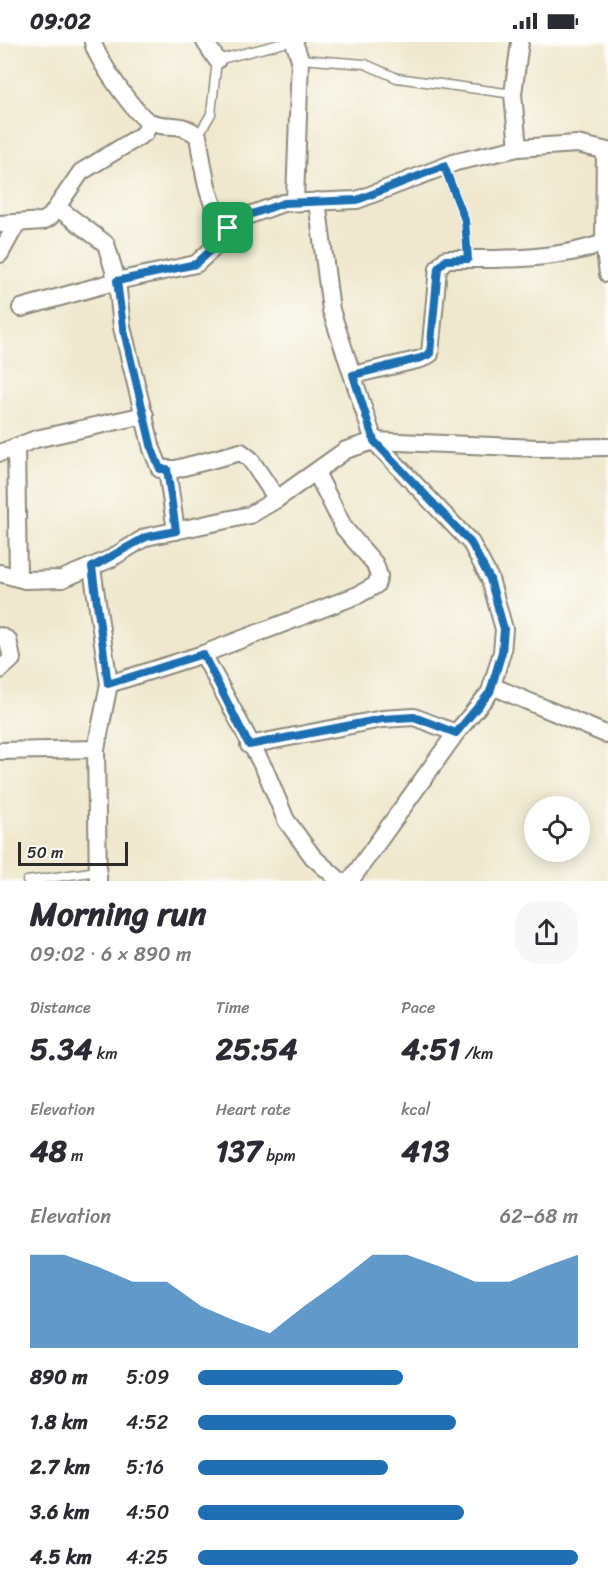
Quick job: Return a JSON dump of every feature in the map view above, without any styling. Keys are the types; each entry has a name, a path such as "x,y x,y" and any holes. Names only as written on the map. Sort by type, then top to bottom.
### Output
{"street":[{"path":"93,42 99,56 135,109 149,122 187,127 198,136 208,196 220,219 228,228"},
{"path":"205,42 217,60"},
{"path":"294,42 300,59 295,201"},
{"path":"518,148 513,94 520,42"},
{"path":"0,224 43,221 58,208 81,172 146,133 149,122"},
{"path":"21,308 117,281 196,264 218,244 232,221 295,201 357,200 444,166 518,148 577,144 607,151 604,243 608,274"},
{"path":"317,201 332,310 374,441 471,543 490,579 504,629 502,652 492,686 350,881"},
{"path":"58,208 88,227 106,244 117,281 123,327 156,461 160,469 176,470 241,452 250,459 277,499"},
{"path":"0,254 17,223"},
{"path":"353,375 430,354 438,268 446,260 577,253 604,243"},
{"path":"0,453 36,439 145,415"},
{"path":"0,573 18,578 62,579 92,567 146,537 250,514 277,499 346,450 374,441 538,448 608,447"},
{"path":"16,447 18,578"},
{"path":"167,469 176,531"},
{"path":"108,684 203,654 310,611 358,595 376,585 379,576 375,564 344,528 316,472"},
{"path":"92,567 108,684 96,749 98,876"},
{"path":"0,636 8,640 12,659 0,670"},
{"path":"203,654 249,745 266,772 286,820 313,857 340,881"},
{"path":"492,686 608,735"},
{"path":"249,745 382,719 414,717 456,733"},
{"path":"0,751 96,749"}],"lane":[{"path":"198,136 211,114 217,60 288,42"},
{"path":"300,59 365,64 397,78 513,94"},
{"path":"444,166 465,220 468,259"},
{"path":"27,881 98,876"}],"route":[{"path":"444,166 465,220 468,259 446,260 438,268 430,354 353,375 374,441 471,543 490,579 504,629 502,652 490,692 456,733 414,717 382,719 249,745 203,654 108,684 92,567 146,537 176,531 167,469 160,469 152,449 123,327 117,281 196,264 218,244 228,228 232,221 284,203 357,200 444,166"}]}
